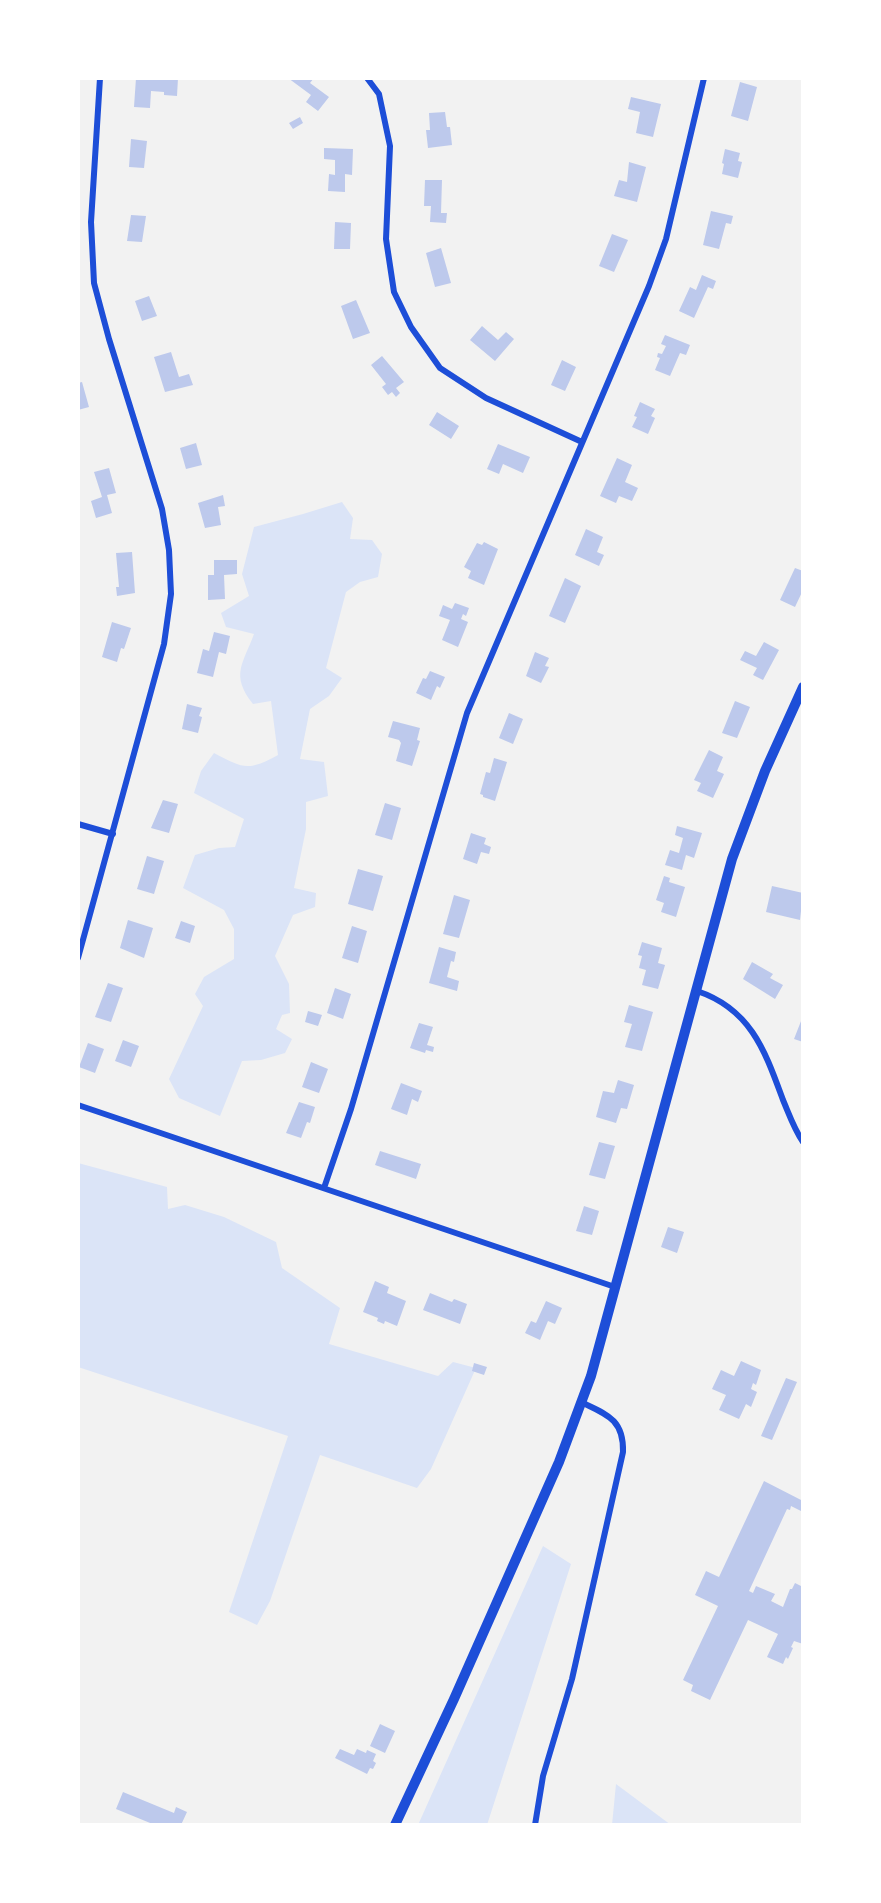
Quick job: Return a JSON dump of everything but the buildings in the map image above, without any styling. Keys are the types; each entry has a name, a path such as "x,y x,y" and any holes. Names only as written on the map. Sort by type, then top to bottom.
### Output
{"main road":[{"path":"395,1825 454,1699 554,1473 591,1376 732,859 765,771 803,687"}],"street":[{"path":"78,958 164,644 171,594 169,550 162,509 94,283 91,222 100,78"},
{"path":"367,78 379,94 390,146 386,240 394,292 411,327 440,368 486,398 582,442"},
{"path":"324,1188 351,1108 467,713 649,286 666,239 704,78"},
{"path":"78,824 113,834"},
{"path":"697,991 728,1005 756,1036 765,1052 790,1118 803,1142"},
{"path":"78,1105 615,1287"},
{"path":"535,1825 543,1776 572,1679 623,1452 622,1435 614,1420 581,1402"}],"shaded area":[{"path":"342,502 353,518 350,539 372,540 382,554 378,577 360,582 346,592 326,668 342,678 329,696 310,709 300,759 324,762 328,796 306,802 306,829 294,888 316,893 315,907 293,915 275,956 289,984 290,1013 282,1015 276,1029 292,1039 285,1053 261,1060 242,1061 220,1116 179,1098 169,1079 203,1006 195,994 204,977 234,959 234,929 224,910 183,888 195,855 219,848 235,847 244,819 194,793 201,771 214,753 245,766 259,764 278,755 271,701 253,704 246,694 240,677 254,634 226,627 221,613 249,596 242,574 254,527"},
{"path":"78,1163 167,1187 168,1209 185,1205 224,1217 276,1242 282,1268 340,1308 329,1344 438,1376 453,1362 476,1368 431,1469 417,1488 320,1455 270,1601 257,1625 229,1612 288,1436 78,1367"},
{"path":"543,1546 571,1564 487,1825 418,1825"},
{"path":"616,1784 671,1825 612,1825"}]}
